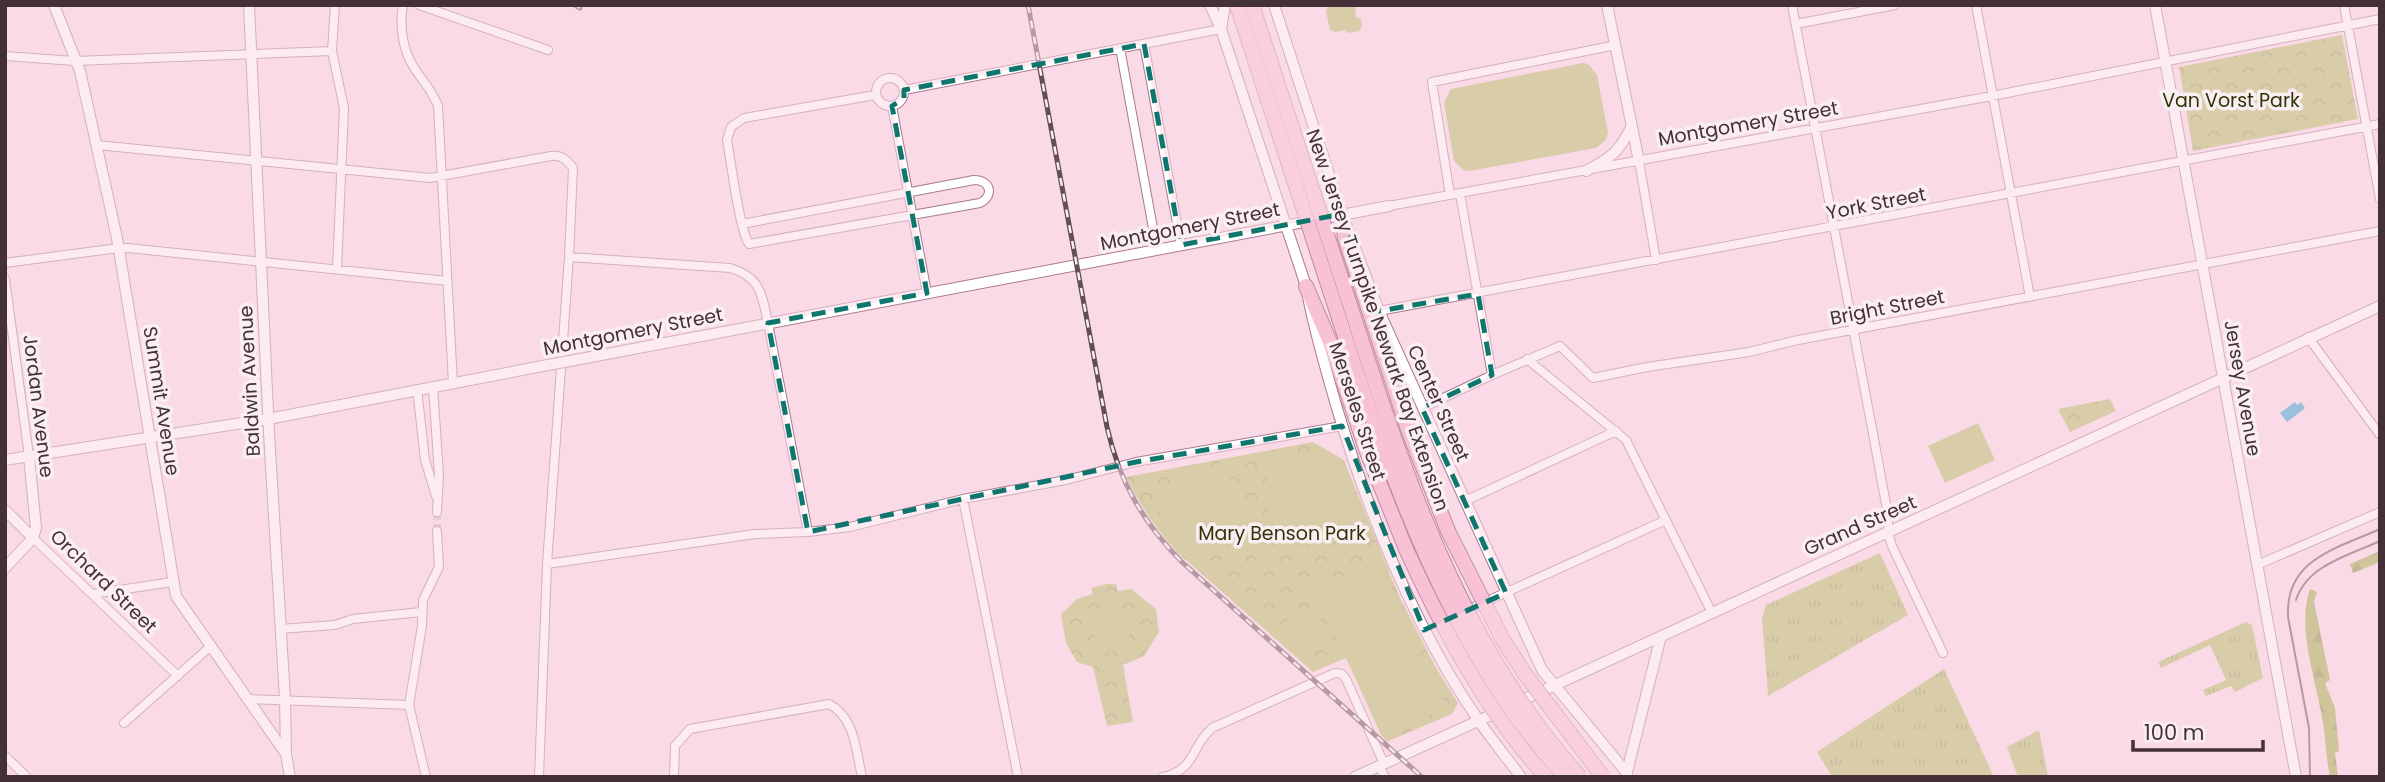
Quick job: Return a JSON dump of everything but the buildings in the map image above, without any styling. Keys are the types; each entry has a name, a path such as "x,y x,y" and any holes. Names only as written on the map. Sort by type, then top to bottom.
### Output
{"highway":[{"name":"New Jersey Turnpike Newark Bay Extension","path":"1237,5 1380,442 1412,524 1455,614 1493,682 1524,728 1565,777"},
{"name":"New Jersey Turnpike Newark Bay Extension","path":"1252,5 1388,422 1426,523 1459,594 1497,663 1534,720 1580,777"},
{"path":"1342,215 1345,238 1396,393 1448,531 1503,640 1525,674 1603,777"},
{"path":"1306,286 1331,342 1362,438 1406,549 1444,627 1512,736 1546,777"},
{"path":"1342,426 1350,427 1362,438"}],"main road":[{"name":"Summit Avenue","path":"54,5 75,61 97,145 119,248 176,596 286,754 290,777"},
{"name":"Baldwin Avenue","path":"249,5 268,419 285,628 286,754"},
{"path":"1210,5 1221,29"},
{"path":"1216,5 1221,29"},
{"path":"1221,29 1225,5"},
{"name":"Center Street","path":"1274,5 1342,215 1379,311 1506,593 1542,670 1626,775"},
{"path":"1607,5 1639,161"},
{"name":"Jersey Avenue","path":"2155,5 2296,777"},
{"name":"Merseles Street","path":"1221,29 1306,286 1313,323 1342,426 1376,522 1424,630 1479,721 1521,777"},
{"path":"1586,171 1612,157 1632,126"},
{"name":"Montgomery Street","path":"5,460 268,419 1389,206"},
{"name":"Grand Street","path":"1354,777 2380,306"},
{"name":"Jordan Avenue","path":"29,456 36,528 33,538"},
{"name":"Orchard Street","path":"5,510 33,538"},
{"path":"5,568 33,538"},
{"path":"1626,775 1661,636"}],"street":[{"path":"335,5 332,51 344,108 337,269"},
{"path":"403,5 402,30 405,50 414,69 432,88 438,106 453,383"},
{"path":"419,5 548,50"},
{"path":"1792,5 1888,515 1888,533 1943,653"},
{"path":"1796,24 1895,5"},
{"path":"1976,5 2030,297"},
{"path":"2344,5 2380,199"},
{"name":"Montgomery Street","path":"1389,206 1992,96 2380,19"},
{"path":"904,90 1221,29"},
{"path":"1144,44 1181,245"},
{"path":"1450,195 1432,82 1616,45"},
{"path":"1120,48 1157,250"},
{"path":"5,56 75,61 332,51"},
{"path":"887,78 900,82 904,90 902,100 892,106 883,105 875,95 877,85 887,78"},
{"path":"743,224 974,180 982,180 989,188 987,198 980,203 913,216 749,244 746,241 727,140 731,127 744,118 875,95"},
{"path":"892,106 927,293"},
{"name":"York Street","path":"1379,311 2380,124"},
{"path":"97,145 430,178 558,155 573,167 547,564 540,777"},
{"path":"1639,161 1656,260"},
{"path":"1460,194 1492,375"},
{"name":"Bright Street","path":"1422,408 1560,346 1593,378 1736,354 2380,230"},
{"path":"5,263 119,248 447,281"},
{"path":"569,257 730,268 744,272 761,291 808,532"},
{"name":"Jordan Avenue","path":"5,279 29,456"},
{"path":"2308,337 2380,435"},
{"path":"1527,359 1626,440 1712,613"},
{"path":"433,386 439,475 437,512"},
{"path":"417,389 425,460 437,499"},
{"path":"547,564 755,534 808,532 868,523 963,499 1066,480 1136,462 1342,426"},
{"path":"1465,501 1616,431"},
{"path":"963,499 1018,777"},
{"path":"2257,565 2380,512"},
{"path":"1424,630 1667,520"},
{"path":"426,777 409,705 422,626 423,600 439,567 438,531"},
{"name":"Orchard Street","path":"33,538 178,676"},
{"path":"93,594 172,582"},
{"path":"285,628 335,625 353,619 421,611"},
{"path":"124,723 211,646"},
{"path":"1163,777 1183,774 1212,727 1335,673 1342,674 1346,679 1385,777"},
{"path":"249,699 409,705"},
{"path":"674,777 675,747 690,729 829,704 845,715 853,733 862,777"},
{"path":"5,756 27,777"}],"highlighted area":[{"path":"1144,44 1181,245 1342,214 1379,311 1478,294 1492,375 1422,408 1506,593 1424,630 1342,426 1136,462 808,532 768,323 927,293 892,106 904,98 904,90"}],"green space":[{"path":"1328,5 1355,5 1356,17 1361,19 1362,26 1359,31 1348,33 1345,30 1330,30 1326,11"},
{"name":"Van Vorst Park","path":"2342,35 2358,119 2193,151 2179,67"},
{"path":"1583,63 1589,65 1597,75 1608,133 1605,141 1596,148 1469,171 1463,170 1454,161 1444,103 1451,89"},
{"path":"2110,399 2116,411 2070,432 2058,409"},
{"path":"1978,423 1995,460 1945,483 1928,446"},
{"name":"Mary Benson Park","path":"1313,442 1344,460 1399,596 1436,668 1458,703 1452,714 1386,742 1346,658 1313,672 1177,552 1149,516 1126,477"},
{"path":"1321,450 1343,462 1361,513 1363,527 1280,546 1270,528 1265,458"},
{"path":"1222,464 1237,494 1240,519 1229,541 1203,564 1173,538 1154,501 1155,495"},
{"path":"2380,551 2380,562 2353,573 2350,564"},
{"path":"1880,553 1908,615 1768,696 1762,618 1766,605"},
{"path":"1378,561 1445,707 1382,737 1315,589"},
{"path":"1116,584 1118,591 1131,589 1156,609 1159,632 1144,656 1123,665 1133,722 1107,726 1093,667 1077,662 1066,643 1061,614 1077,599 1093,594 1091,588"},
{"path":"2310,589 2317,592 2314,602 2330,680 2325,683 2335,708 2339,751 2335,753 2338,777 2330,777 2323,723 2306,638 2306,605"},
{"path":"1123,606 1126,623 1094,629 1092,611"},
{"path":"1312,606 1330,644 1304,656 1287,617"},
{"path":"2246,622 2252,625 2263,678 2235,692 2231,686 2206,696 2203,690 2226,680 2210,645 2161,668 2158,662"},
{"path":"1128,628 1132,648 1099,654 1095,634"},
{"path":"1944,669 1994,777 1832,777 1817,752"},
{"path":"2039,730 2048,777 2018,777 2007,747"}],"water":[{"path":"2295,402 2297,405 2301,402 2305,408 2287,422 2280,413"}],"tunnel":[{"path":"437,512 437,531"}],"tram line":[{"path":"2310,777 2309,728 2288,617 2289,597 2304,569 2316,559 2380,529"},
{"path":"2296,600 2302,588 2320,570 2380,541"}],"railway":[{"path":"575,5 580,8"},
{"path":"1028,5 1107,427 1118,465 1134,500 1156,532 1183,563 1422,777"}]}
